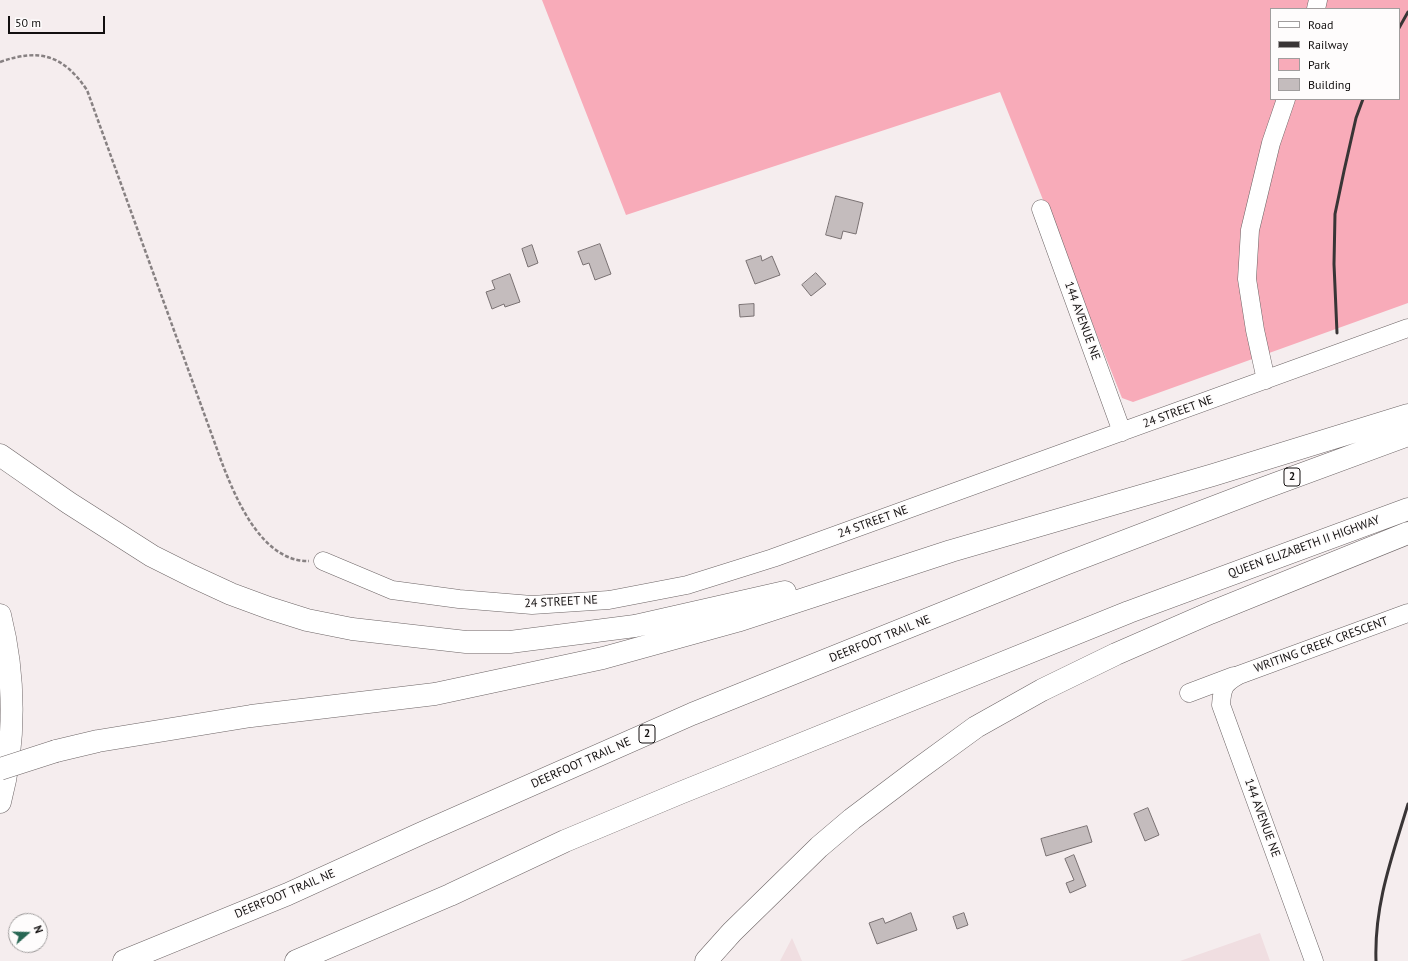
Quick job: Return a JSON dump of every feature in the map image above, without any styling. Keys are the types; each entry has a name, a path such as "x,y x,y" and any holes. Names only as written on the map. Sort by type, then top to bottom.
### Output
{"highway":[{"path":"0,770 56,751 98,741 251,716 435,694 603,658 737,621 951,551 1220,473 1408,415"},
{"name":"DEERFOOT TRAIL NE","path":"124,961 288,894 692,714 1036,576 1256,490 1408,435"},
{"path":"0,455 69,503 152,556 231,594 307,620 345,627 466,642 510,642 635,626 742,603 951,551"},
{"name":"QUEEN ELIZABETH II HIGHWAY","path":"296,961 450,895 565,841 680,793 1129,612 1408,509"},
{"path":"706,961 732,932 819,846 917,770 976,727 1042,690 1116,654 1210,613 1408,533"},
{"path":"0,615 7,650 12,704 11,742 6,782 0,802"},
{"path":"712,961 732,932"}],"street":[{"path":"1266,380 1246,280 1250,230 1270,143 1286,100"},
{"name":"144 AVENUE NE","path":"1041,209 1122,432"},
{"name":"24 STREET NE","path":"323,561 392,590 459,599 532,605 609,600 688,585 773,558 1408,328"},
{"name":"WRITING CREEK CRESCENT","path":"1189,694 1408,613"},
{"name":"144 AVENUE NE","path":"1236,676 1223,688 1221,705 1314,961"}],"path":[{"path":"0,62 25,56 42,55 54,58 78,77 87,90 222,463 238,502 254,527 263,538 276,549 291,559 323,561"}],"shaded area":[{"path":"1260,933 1270,961 1180,961"},
{"path":"792,938 802,961 780,961"}],"green space":[{"path":"542,0 1408,0 1408,303 1133,402 1122,398 1000,92 626,215"}],"building":[{"path":"836,196 863,203 856,234 843,231 841,239 826,235"},
{"path":"600,244 611,274 595,280 589,263 583,265 578,252"},
{"path":"532,245 538,263 528,267 522,249"},
{"path":"761,256 762,261 772,256 780,275 755,284 746,261"},
{"path":"816,273 826,284 811,296 802,285"},
{"path":"510,274 520,302 505,307 504,304 492,309 486,292 495,289 492,281"},
{"path":"754,304 754,316 740,317 739,305"},
{"path":"1148,808 1159,835 1145,841 1134,814"},
{"path":"1087,826 1092,842 1046,856 1041,839"},
{"path":"1074,855 1086,886 1070,893 1066,883 1074,880 1065,859"},
{"path":"911,913 917,930 877,944 869,923 883,918 885,923"},
{"path":"964,913 968,925 957,929 953,917"}],"railway":[{"path":"1400,26 1408,12"},
{"path":"1337,333 1334,264 1335,214 1356,118 1363,100"},
{"path":"1376,961 1378,920 1385,881 1408,804"}]}
